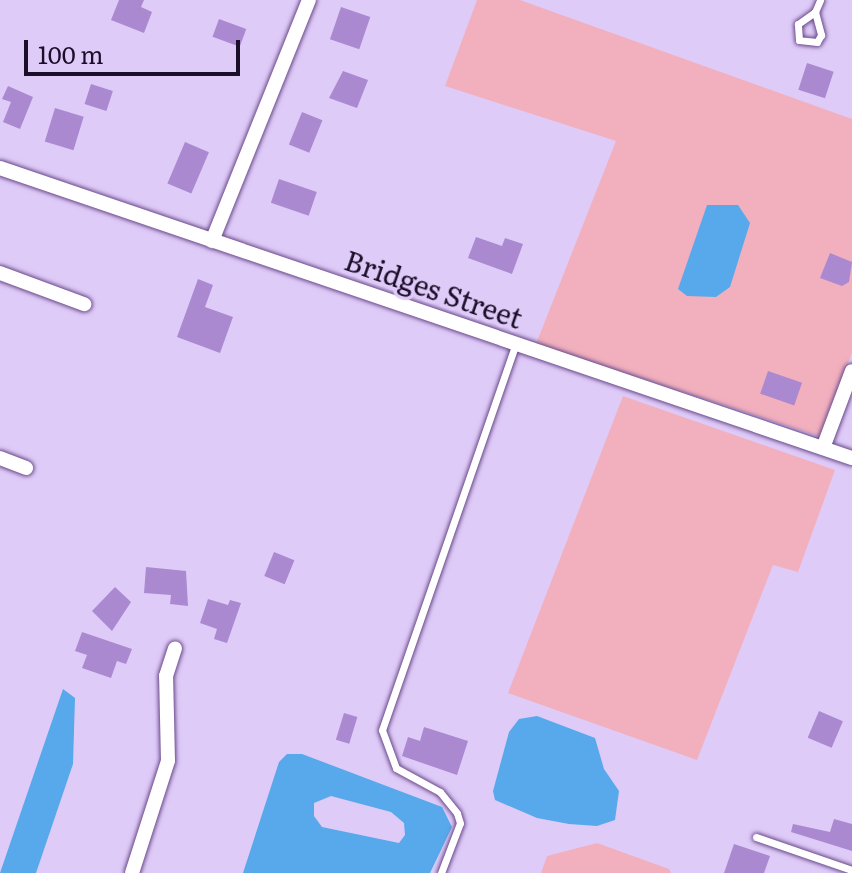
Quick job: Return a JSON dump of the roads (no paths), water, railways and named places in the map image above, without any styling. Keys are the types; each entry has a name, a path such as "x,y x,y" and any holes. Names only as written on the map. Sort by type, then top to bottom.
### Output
{"street":[{"path":"212,241 309,0"},
{"name":"Bridges Street","path":"0,168 852,458"},
{"path":"1,277 84,304"},
{"path":"823,448 852,371"},
{"path":"0,458 26,468"},
{"path":"132,873 168,761 166,676 175,648"}],"lane":[{"path":"815,12 821,35 817,42 799,40 798,24 815,12 820,0"},
{"path":"441,873 457,835 457,813 440,792 396,768 382,730 516,344"},
{"path":"756,837 852,870"}],"water":[{"path":"707,205 738,205 750,223 730,287 716,297 687,296 678,289"},
{"path":"63,689 75,698 73,764 36,873 0,873"},
{"path":"537,716 595,738 604,769 619,791 615,820 597,826 569,824 537,818 495,800 493,791 509,732 519,719"},
{"path":"287,754 302,754 442,807 452,827 430,873 243,873 279,762","holes":["331,796 391,812 404,823 405,835 399,843 322,827 314,816 314,803"]}]}
